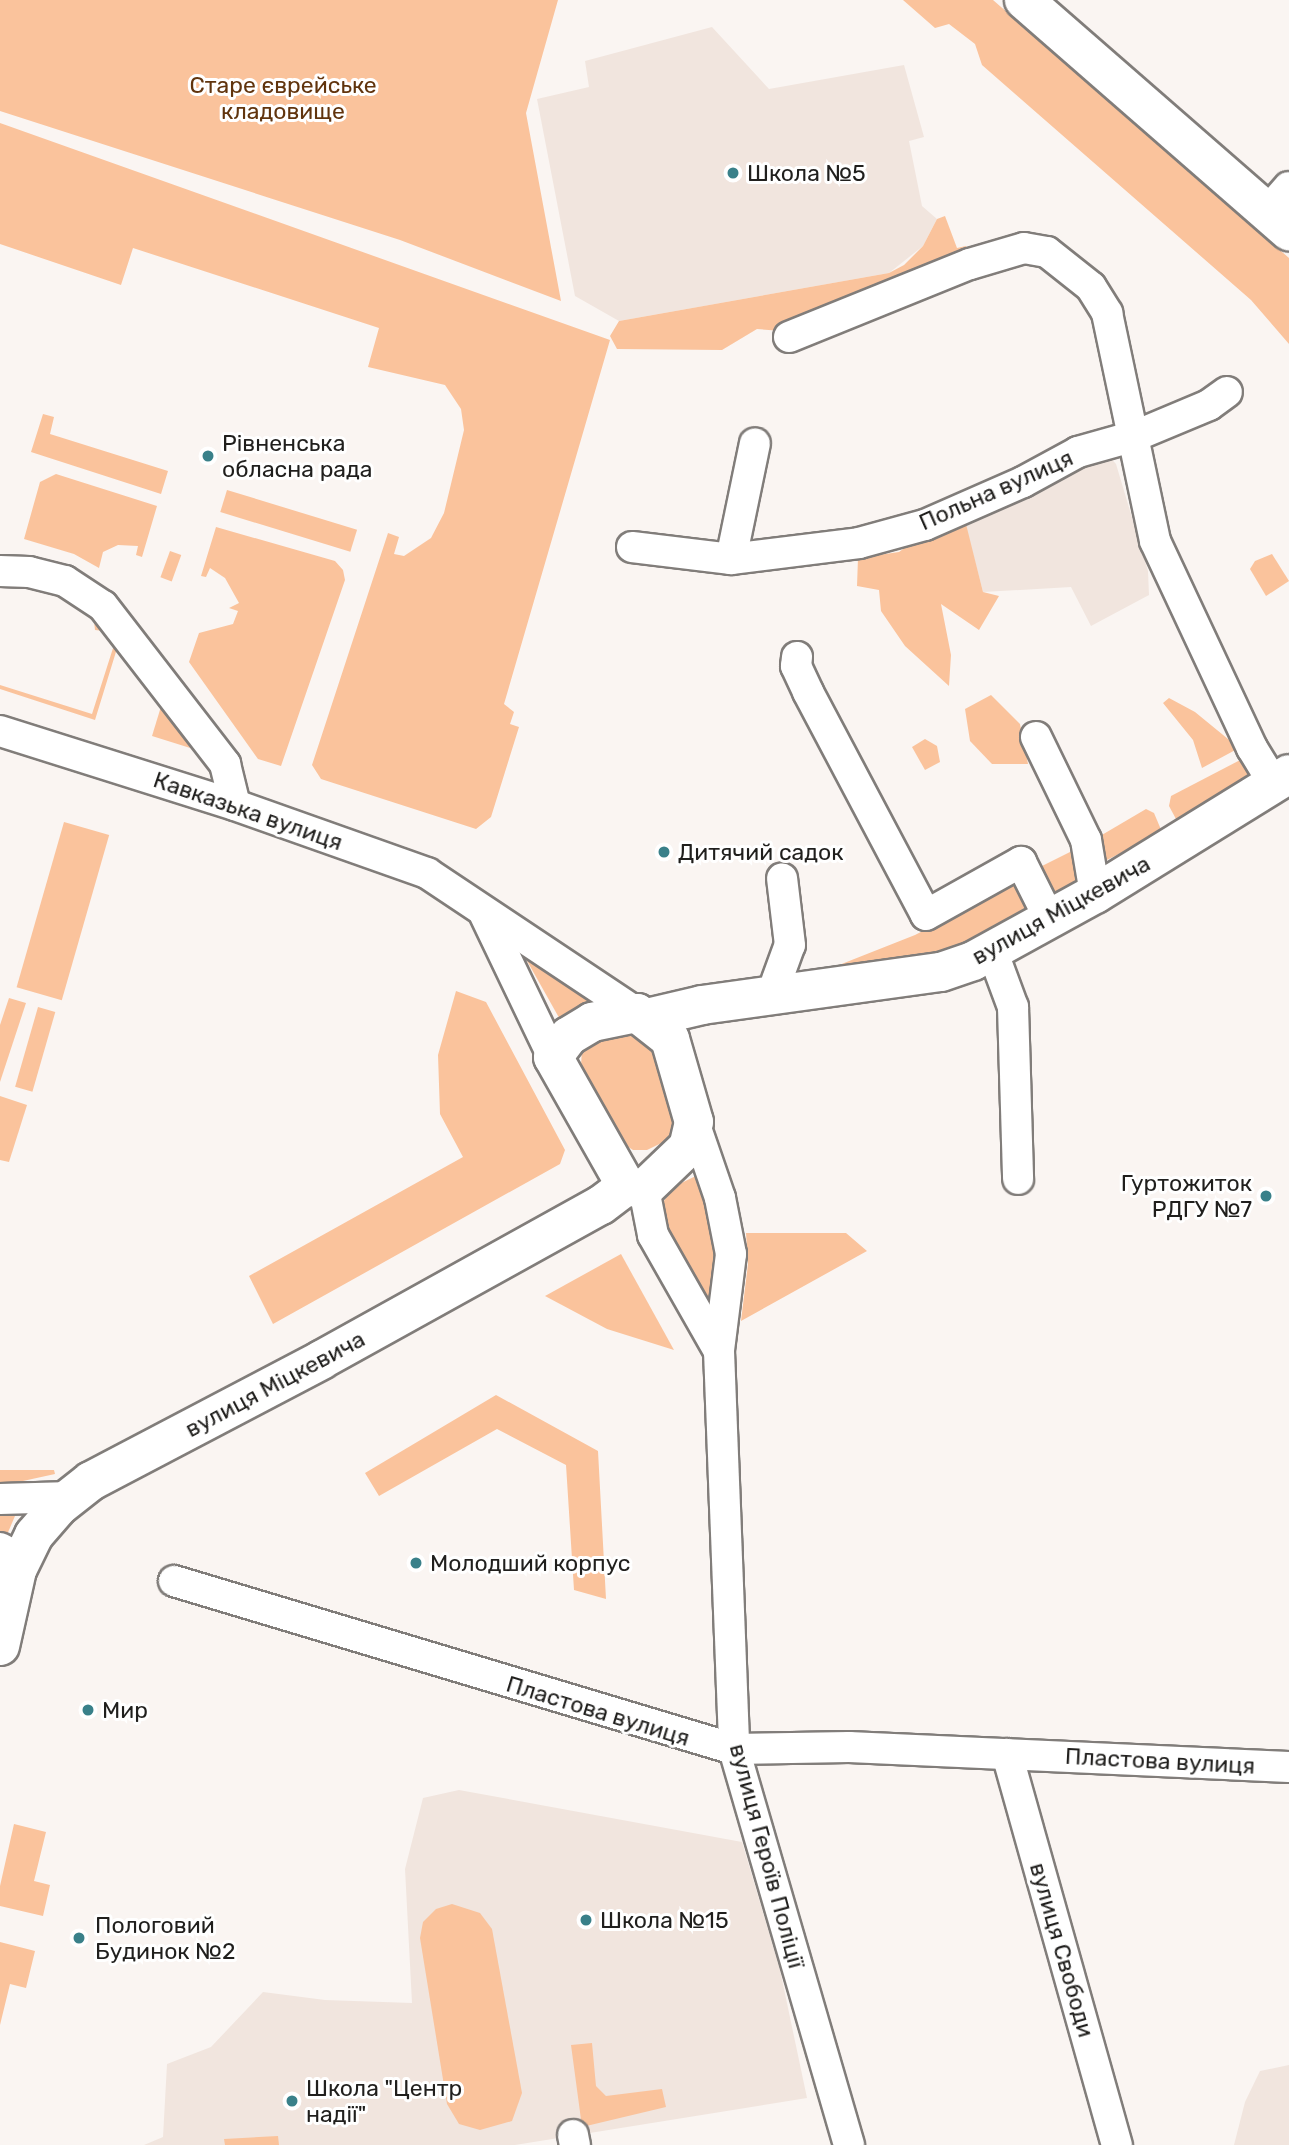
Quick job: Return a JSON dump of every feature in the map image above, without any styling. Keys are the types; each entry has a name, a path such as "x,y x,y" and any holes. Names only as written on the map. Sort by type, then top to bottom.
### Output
{"main road":[{"path":"1024,0 1282,210"},
{"name":"вулиця Міцкевича","path":"553,1057 569,1036 592,1022 941,972 993,953 1282,779"},
{"path":"642,1015 670,1039 694,1122"},
{"path":"553,1057 635,1188"},
{"name":"вулиця Міцкевича","path":"0,1646 9,1570 34,1535 71,1497 91,1481 635,1188 688,1147 694,1122"}],"street":[{"path":"789,337 970,264 1024,247 1047,252 1101,299 1135,436 1155,541 1247,738 1282,779"},
{"name":"Польна вулиця","path":"632,547 731,559 802,548 842,547 925,525 1023,482 1078,452 1135,436 1209,405 1227,392"},
{"path":"731,559 755,443"},
{"path":"0,571 29,572 65,582 103,606 225,764 235,805"},
{"path":"797,657 796,666 808,692 926,915 1021,862 1049,920"},
{"name":"Кавказька вулиця","path":"0,731 235,805 427,873 445,881 485,915 642,1015"},
{"path":"1036,737 1086,840 1095,894"},
{"path":"780,994 777,980 790,945 782,878"},
{"name":"Кавказька вулиця","path":"485,915 553,1057"},
{"path":"993,953 1008,983 1013,1007 1018,1179"},
{"name":"вулиця Героїв Поліції","path":"694,1122 720,1198 731,1254 719,1351 734,1749 849,2145"},
{"name":"вулиця Героїв Поліції","path":"635,1188 653,1235 719,1351"},
{"path":"0,1499 71,1497"},
{"name":"Пластова вулиця","path":"174,1581 734,1749 849,1747 1289,1768"},
{"name":"вулиця Свободи","path":"1007,1754 1116,2145"}],"shaded area":[{"name":"Школа №5","path":"712,27 769,89 904,65 924,137 909,141 922,206 937,219 923,246 889,273 619,321 575,296 537,99 589,87 585,61"},
{"path":"1107,454 1116,464 1148,571 1149,595 1091,626 1071,587 983,592 964,519 1064,468"},
{"name":"Школа №15","path":"459,1790 742,1842 780,1970 807,2098 515,2145 144,2145 163,2137 167,2064 211,2047 263,1992 325,2000 412,2003 405,1869 423,1798"},
{"path":"1289,2065 1289,2145 1234,2145 1245,2102 1260,2071"}],"green space":[{"name":"Старе єврейське кладовище","path":"0,0 558,0 526,113 561,301 400,240 0,111"},
{"path":"903,0 993,0 1289,258 1289,344 1251,300 982,65 975,44 949,24 935,28"},
{"path":"0,123 610,340 504,704 514,712 510,724 519,727 491,817 476,829 321,779 312,765 388,533 399,537 394,554 404,556 431,538 444,513 464,430 461,409 445,385 368,367 379,328 133,248 121,285 0,244"},
{"path":"945,216 957,248 966,246 971,258 782,331 757,329 722,350 617,349 610,336 619,321 889,273 904,265 923,246 937,219"},
{"path":"43,414 54,417 50,434 168,471 161,494 31,452"},
{"path":"56,474 157,506 142,557 136,555 138,546 118,545 103,552 99,568 74,554 24,539 40,482"},
{"path":"227,490 357,530 350,552 220,512"},
{"path":"966,524 983,592 999,596 979,630 941,604 951,655 949,686 905,646 881,611 879,590 857,586 858,558 899,552 936,525"},
{"path":"216,527 335,561 343,570 345,580 281,766 258,759 189,662 199,633 233,624 238,611 229,608 239,603 225,578 210,568 206,577 201,576"},
{"path":"170,551 181,555 172,581 160,577"},
{"path":"1272,554 1289,581 1266,596 1250,569 1255,561"},
{"path":"94,621 100,621 119,642 95,720 0,689 0,685 92,714 114,645 104,631 95,630"},
{"path":"991,695 1020,724 1028,764 992,764 970,741 965,709"},
{"path":"1169,698 1195,712 1239,748 1202,768 1193,740 1163,703"},
{"path":"163,700 203,752 152,736"},
{"path":"925,739 937,746 940,762 925,770 912,747"},
{"path":"1244,758 1260,772 1179,821 1176,819 1169,806 1171,796"},
{"path":"1146,809 1154,813 1162,832 1101,863 1095,839"},
{"path":"64,822 109,835 62,1000 17,987"},
{"path":"1078,848 1076,882 1048,898 1034,870"},
{"path":"1013,885 1022,885 1036,906 969,943 907,960 834,967 915,935"},
{"path":"526,959 600,1003 562,1023"},
{"path":"456,991 486,1002 565,1150 560,1164 273,1324 249,1276 463,1157 440,1114 438,1055"},
{"path":"9,998 26,1003 0,1082 0,1025"},
{"path":"38,1007 55,1012 32,1092 15,1087"},
{"path":"613,1028 650,1036 680,1134 647,1150 633,1150 622,1143 581,1068 582,1045"},
{"path":"0,1096 27,1105 9,1162 0,1160"},
{"path":"700,1174 718,1229 715,1316 663,1218 662,1204 673,1187"},
{"path":"746,1233 846,1233 867,1251 741,1321 748,1264"},
{"path":"621,1254 674,1350 607,1329 545,1296"},
{"path":"496,1395 598,1451 606,1599 574,1590 566,1465 497,1429 379,1496 365,1473"},
{"path":"0,1470 54,1470 55,1474 0,1486"},
{"path":"0,1508 9,1508 15,1516 6,1537 0,1539"},
{"path":"14,1824 46,1832 34,1881 50,1885 43,1916 0,1906 0,1886"},
{"path":"452,1904 480,1913 492,1929 522,2093 512,2121 480,2130 459,2124 447,2104 420,1938 423,1922 436,1909"},
{"path":"0,1942 35,1951 26,1988 10,1984 0,2025"},
{"path":"592,2043 596,2086 606,2096 662,2089 666,2107 582,2127 571,2045"},
{"path":"278,2136 279,2145 225,2145 224,2139"}],"place":[{"name":"Школа №5","path":"733,173"},
{"name":"Рівненська обласна рада","path":"208,456"},
{"name":"Дитячий садок","path":"664,852"},
{"name":"Гуртожиток РДГУ №7","path":"1266,1196"},
{"name":"Молодший корпус","path":"416,1563"},
{"name":"Мир","path":"88,1710"},
{"name":"Школа №15","path":"586,1920"},
{"name":"Пологовий Будинок №2","path":"79,1938"},
{"name":"Школа \"Центр надії\"","path":"292,2101"}]}
